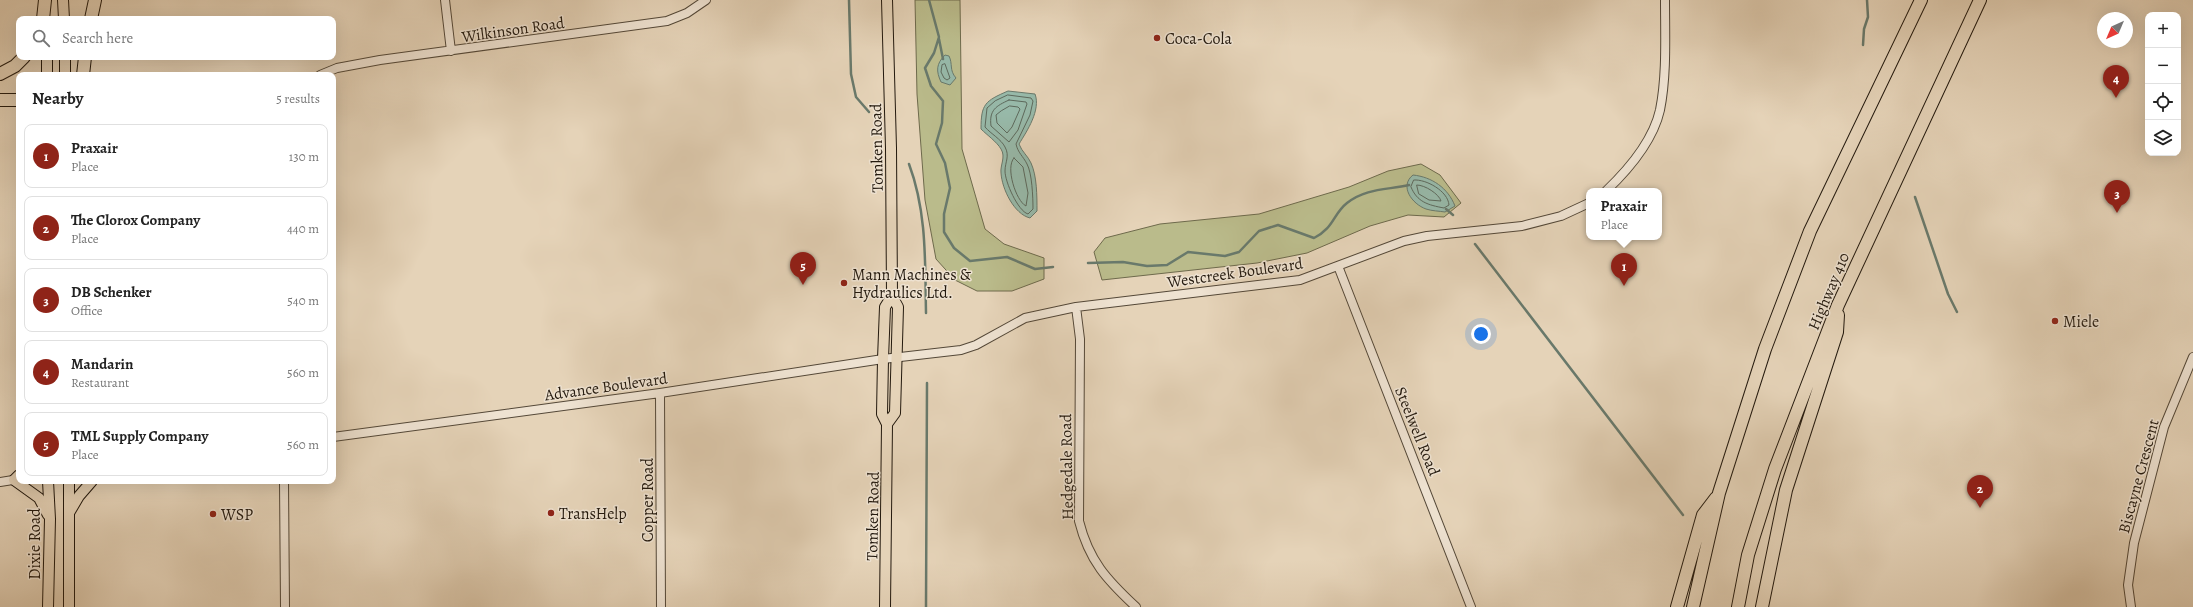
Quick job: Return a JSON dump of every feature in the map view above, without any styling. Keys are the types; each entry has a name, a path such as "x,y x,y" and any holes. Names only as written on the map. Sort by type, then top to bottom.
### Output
{"highway":[{"path":"43,16 46,0"},
{"path":"92,16 95,0"},
{"path":"1693,607 1719,494 1765,349 1810,231 1921,0"},
{"name":"Highway 410","path":"1738,607 1748,555 1775,469 1838,305 1980,0"},
{"path":"0,74 15,66 21,60"},
{"path":"83,72 85,60"},
{"path":"0,100 16,100"},
{"path":"1762,607 1786,490 1837,332 1838,305"},
{"path":"1677,607 1703,515 1719,494"}],"main road":[{"path":"46,0 47,16"},
{"path":"63,0 64,16"},
{"name":"Tomken Road","path":"887,0 891,148 892,296 898,307 896,413 888,424"},
{"path":"47,60 47,72"},
{"path":"65,60 66,72"},
{"name":"Tomken Road","path":"886,607 888,424 882,414 883,359 885,307 892,296"},
{"path":"24,484 39,498 50,519"},
{"name":"Dixie Road","path":"48,484 50,519 48,607"},
{"path":"68,484 69,607"},
{"path":"69,513 79,496 89,484"}],"street":[{"path":"445,0 451,51"},
{"name":"Wilkinson Road","path":"327,72 350,65 667,21 687,13 706,0"},
{"path":"1609,188 1624,173 1636,157 1651,132 1660,110 1664,70 1665,0"},
{"name":"Westcreek Boulevard","path":"883,359 961,350 976,345 1025,318 1076,307 1300,280 1404,241 1427,236 1522,226 1561,216 1586,204"},
{"name":"Steelwell Road","path":"1338,266 1471,607"},
{"name":"Hedgedale Road","path":"1076,307 1080,340 1080,522 1084,542 1102,573 1136,607"},
{"name":"Biscayne Crescent","path":"2131,607 2128,585 2134,543 2164,427 2193,357"},
{"name":"Advance Boulevard","path":"336,437 660,393 883,359"},
{"name":"Copper Road","path":"660,393 661,607"},
{"path":"0,482 16,478"},
{"path":"284,484 285,607"}],"green space":[{"path":"915,0 960,0 962,149 985,229 1004,244 1044,258 1044,279 1012,291 977,291 955,280 936,259 925,200 917,94"},
{"path":"1421,164 1440,175 1461,203 1444,217 1408,215 1370,226 1307,253 1257,263 1102,280 1094,252 1105,238 1160,224 1259,214 1349,187 1388,171"}],"water":[{"path":"945,55 949,56 952,70 956,78 950,85 941,82 938,74 938,65"},
{"path":"1008,91 1035,94 1035,113 1019,144 1031,163 1036,180 1037,211 1030,218 1019,212 1006,193 1002,179 1001,170 1003,155 1001,149 981,129 983,109 986,104"},
{"path":"1413,175 1427,178 1438,184 1448,194 1455,206 1445,212 1433,211 1421,207 1412,199 1407,189 1409,179"}],"waterway":[{"path":"849,0 851,74 856,97 869,112"},
{"path":"929,0 939,37 934,53 925,68 931,86 943,101 942,123 936,144 945,163 950,188 944,214 944,232 954,248 970,261 1007,257 1035,269 1053,267"},
{"path":"1863,45 1864,29 1868,17 1867,0"},
{"path":"939,39 943,59"},
{"path":"909,164 915,182 922,219 925,256 926,313"},
{"path":"1088,263 1123,262 1147,266 1167,265 1188,252 1225,256 1239,252 1259,231 1278,225 1314,238 1326,230 1342,207 1354,198 1377,190 1409,185"},
{"path":"1915,197 1948,294 1957,312"},
{"path":"1446,209 1453,215"},
{"path":"1475,244 1683,515"},
{"path":"926,607 927,383"}],"place":[{"name":"Coca-Cola","path":"1157,38"},
{"name":"Mandarin","path":"2116,98"},
{"name":"DB Schenker","path":"2117,213"},
{"name":"Mann Machines & Hydraulics Ltd.","path":"844,283"},
{"name":"TML Supply Company","path":"803,285"},
{"name":"Praxair","path":"1624,286"},
{"name":"Miele","path":"2055,321"},
{"name":"The Clorox Company","path":"1980,508"},
{"name":"TransHelp","path":"551,513"},
{"name":"WSP","path":"213,514"}]}
